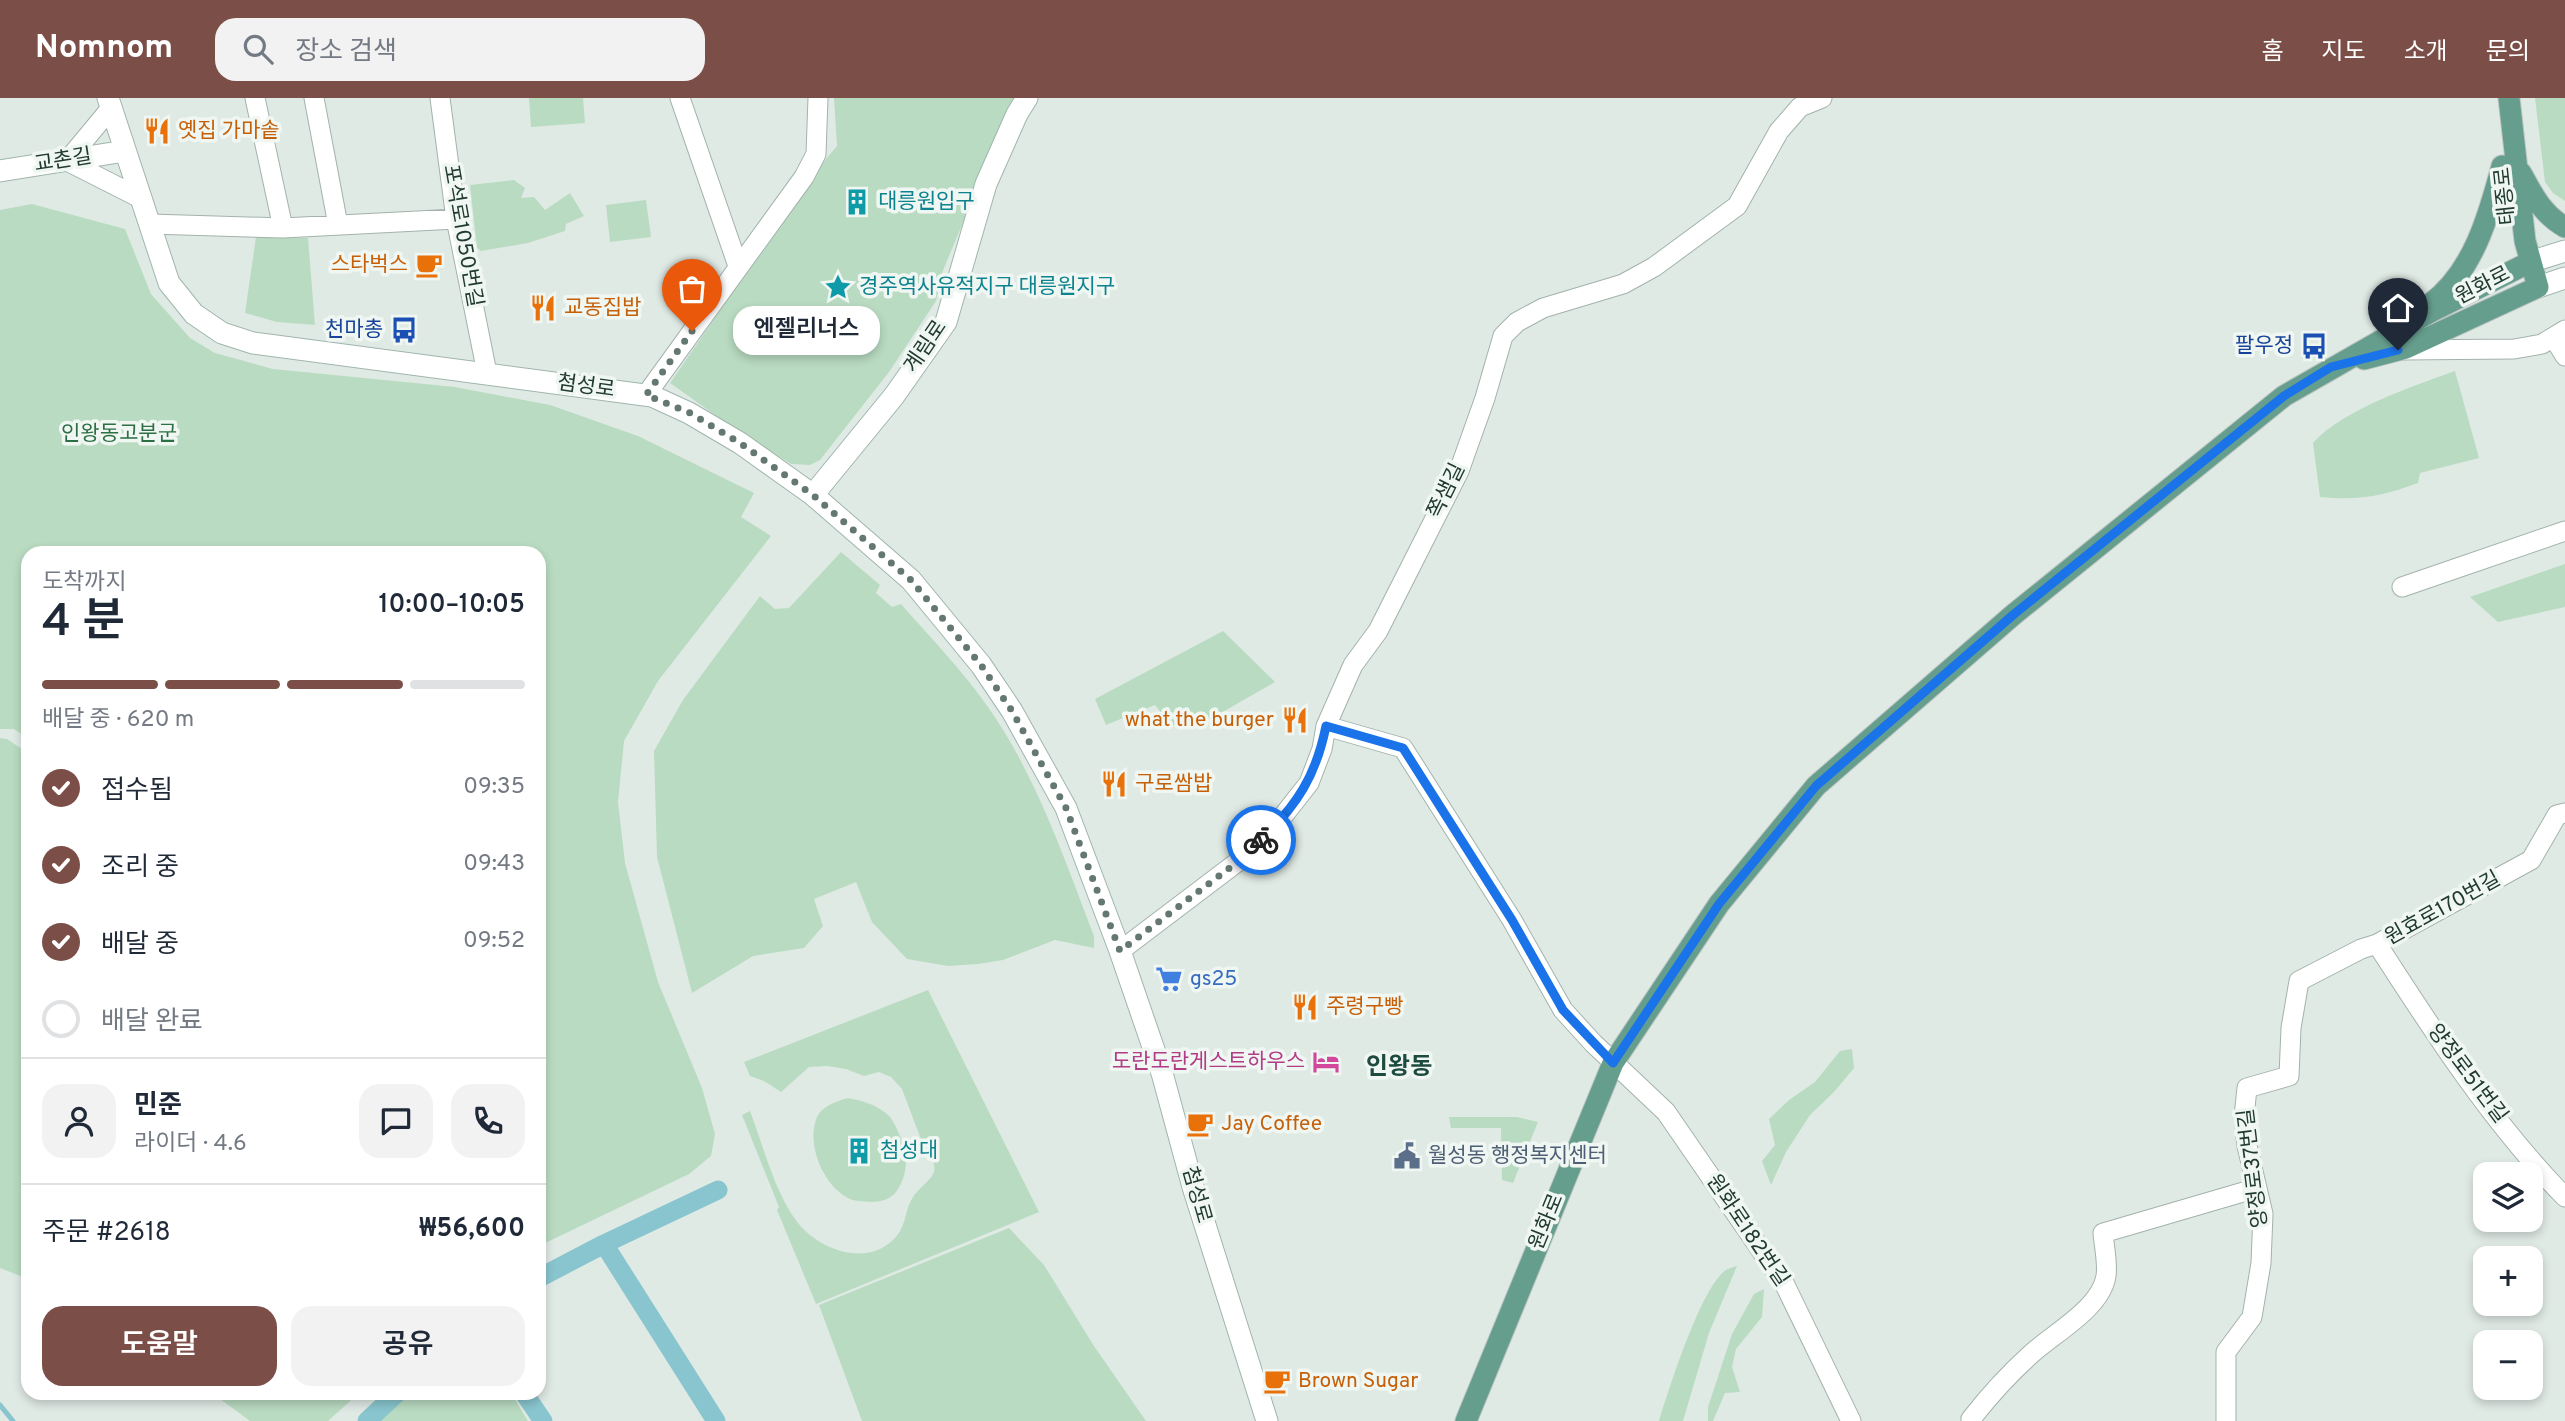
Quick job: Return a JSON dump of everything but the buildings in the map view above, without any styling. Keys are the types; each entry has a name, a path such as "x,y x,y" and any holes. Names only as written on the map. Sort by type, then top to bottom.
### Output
{"main road":[{"name":"태종로","path":"2495,98 2510,166"},
{"name":"태종로","path":"2509,98 2511,246 2524,265 2532,290"},
{"path":"2510,166 2540,208 2551,219 2565,227"},
{"path":"2331,367 2445,293 2482,232 2510,166"},
{"name":"원화로","path":"1466,1421 1613,1063 1719,904 1816,786 2013,615 2284,396 2436,309 2524,265"},
{"name":"원화로","path":"2331,367 2398,350 2532,290"}],"street":[{"path":"255,98 283,228"},
{"path":"314,98 338,225"},
{"name":"포석로1050번길","path":"440,98 456,219 487,373"},
{"path":"680,98 738,266"},
{"path":"646,395 804,177 816,154 818,98"},
{"name":"계림로","path":"813,495 894,396 946,322 986,184 1017,114 1027,98"},
{"name":"쪽샘길","path":"1120,951 1244,857 1272,830 1309,783 1322,749 1326,726 1353,665 1378,631 1459,471 1503,337 1517,322 1543,308 1623,284 1654,267 1737,206 1779,131 1800,107 1822,98"},
{"path":"110,103 67,161 142,199"},
{"name":"첨성로","path":"110,103 169,283 194,314 222,333 253,343 646,395 690,413 740,443 813,495 911,580 981,665 1012,711 1066,808 1162,1073 1193,1187 1267,1421"},
{"name":"교촌길","path":"0,171 125,151"},
{"path":"150,224 283,228 456,219"},
{"name":"원화로","path":"2524,265 2565,251"},
{"name":"원화로","path":"2532,290 2565,278"},
{"path":"2398,350 2514,349 2542,344 2560,334 2565,356"},
{"path":"2402,587 2565,531"},
{"name":"원화로182번길","path":"1326,726 1403,748 1512,920 1563,1010 1613,1063 1665,1112 1784,1285 1851,1421"},
{"name":"원효로170번길","path":"2299,981 2361,949 2377,944 2531,860 2557,815 2565,813"},
{"name":"양정로51번길","path":"2377,944 2433,1031 2542,1174 2565,1197"},
{"name":"양정로37번길","path":"2226,1421 2226,1352 2252,1317 2261,1263 2263,1214 2247,1146 2244,1117 2247,1088 2290,1076 2291,1028 2299,981"},
{"path":"1970,1420 1991,1392 2030,1355 2083,1312 2100,1292 2106,1275 2103,1233 2257,1188"}],"green space":[{"path":"529,98 583,98 585,123 531,127"},
{"name":"경주역사유적지구 대릉원지구","path":"834,98 1015,98 942,273 936,301 889,372 820,460 810,465 791,464 670,383 820,166 837,146"},
{"path":"2535,98 2565,98 2565,201 2553,193 2545,182"},
{"path":"514,180 525,188 521,198 534,197 545,210 570,193 584,216 566,224 565,231 528,243 481,251 477,248 470,185"},
{"path":"646,200 651,237 610,242 606,205"},
{"name":"인왕동고분군","path":"32,204 125,229 151,294 190,338 215,353 273,369 455,387 550,405 638,436 754,493 741,517 771,536 658,681 624,741 618,802 625,863 658,982 702,1088 715,1134 711,1156 689,1174 546,1243 546,546 21,546 21,734 14,729 0,729 0,210"},
{"path":"256,237 308,238 315,325 277,322 245,313"},
{"path":"2455,371 2479,458 2420,473 2418,483 2382,494 2358,498 2320,497 2313,443 2342,420 2379,400"},
{"path":"841,552 880,585 876,593 892,607 901,604 968,680 1005,733 1048,818 1094,936 1094,948 1055,940 1003,960 978,964 948,966 907,959 872,922 856,882 814,899 823,926 804,948 753,956 692,993 657,857 654,751 683,700 760,596 775,609 789,608"},
{"path":"2565,564 2565,607 2498,622 2470,597"},
{"path":"1223,631 1275,682 1193,729 1170,724 1155,705 1106,725 1095,699"},
{"path":"0,738 7,739 21,748 21,1276 0,1268"},
{"path":"928,990 1039,1212 816,1304 742,1115 750,1111 775,1181 795,1219 815,1238 841,1251 868,1253 893,1240 901,1230 913,1197 932,1176 934,1165 925,1150 902,1089 891,1077 879,1072 864,1076 846,1069 809,1067 781,1092 750,1076 744,1062"},
{"path":"1852,1049 1854,1068 1810,1115 1786,1152 1771,1185 1762,1161 1775,1145 1769,1119 1789,1100 1815,1082 1840,1051"},
{"path":"848,1098 869,1103 888,1115 900,1135 906,1160 904,1176 896,1192 885,1200 872,1202 849,1199 837,1191 818,1162 814,1138 817,1117 826,1107"},
{"path":"1449,1117 1517,1117 1538,1122 1513,1183 1502,1180 1501,1128 1451,1128"},
{"path":"1009,1228 1044,1265 1094,1346 1146,1421 862,1421 819,1305"},
{"path":"1737,1266 1709,1333 1683,1421 1659,1421 1687,1340 1706,1296 1726,1270"},
{"path":"1764,1289 1762,1317 1736,1349 1732,1367 1740,1392 1725,1393 1713,1421 1708,1421 1708,1407 1732,1334 1754,1294"},
{"path":"222,1400 351,1400 328,1421 250,1421"},
{"path":"399,1400 515,1400 528,1421 377,1421"}],"waterway":[{"path":"546,1274 718,1190"},
{"path":"604,1244 716,1421"},
{"path":"367,1421 390,1400"},
{"path":"529,1400 543,1421"},
{"path":"0,1405 13,1421"}],"way so far":[{"path":"692,331 646,395 690,413 740,443 813,495 911,580 981,665 1012,711 1066,808 1120,951 1170,910 1244,857 1261,840"}],"place":[{"name":"옛집 가마솥","path":"157,131"},
{"name":"대릉원입구","path":"857,202"},
{"name":"스타벅스","path":"429,265"},
{"name":"경주역사유적지구 대릉원지구","path":"838,287"},
{"name":"교동집밥","path":"543,308"},
{"name":"천마총","path":"404,330"},
{"name":"엔젤리너스","path":"692,331"},
{"name":"팔우정","path":"2314,346"},
{"name":"what the burger","path":"1295,720"},
{"name":"구로쌈밥","path":"1114,784"},
{"name":"gs25","path":"1169,979"},
{"name":"주령구빵","path":"1305,1007"},
{"name":"도란도란게스트하우스","path":"1326,1062"},
{"name":"Jay Coffee","path":"1200,1124"},
{"name":"첨성대","path":"859,1151"},
{"name":"월성동 행정복지센터","path":"1407,1156"},
{"name":"Brown Sugar","path":"1277,1381"}],"district":[{"name":"인왕동","path":"1399,1068"}],"route":[{"path":"1261,840 1309,783 1322,749 1326,726 1403,748 1512,920 1563,1010 1613,1063 1719,904 1816,786 2013,615 2284,396 2331,367 2398,350"}]}
